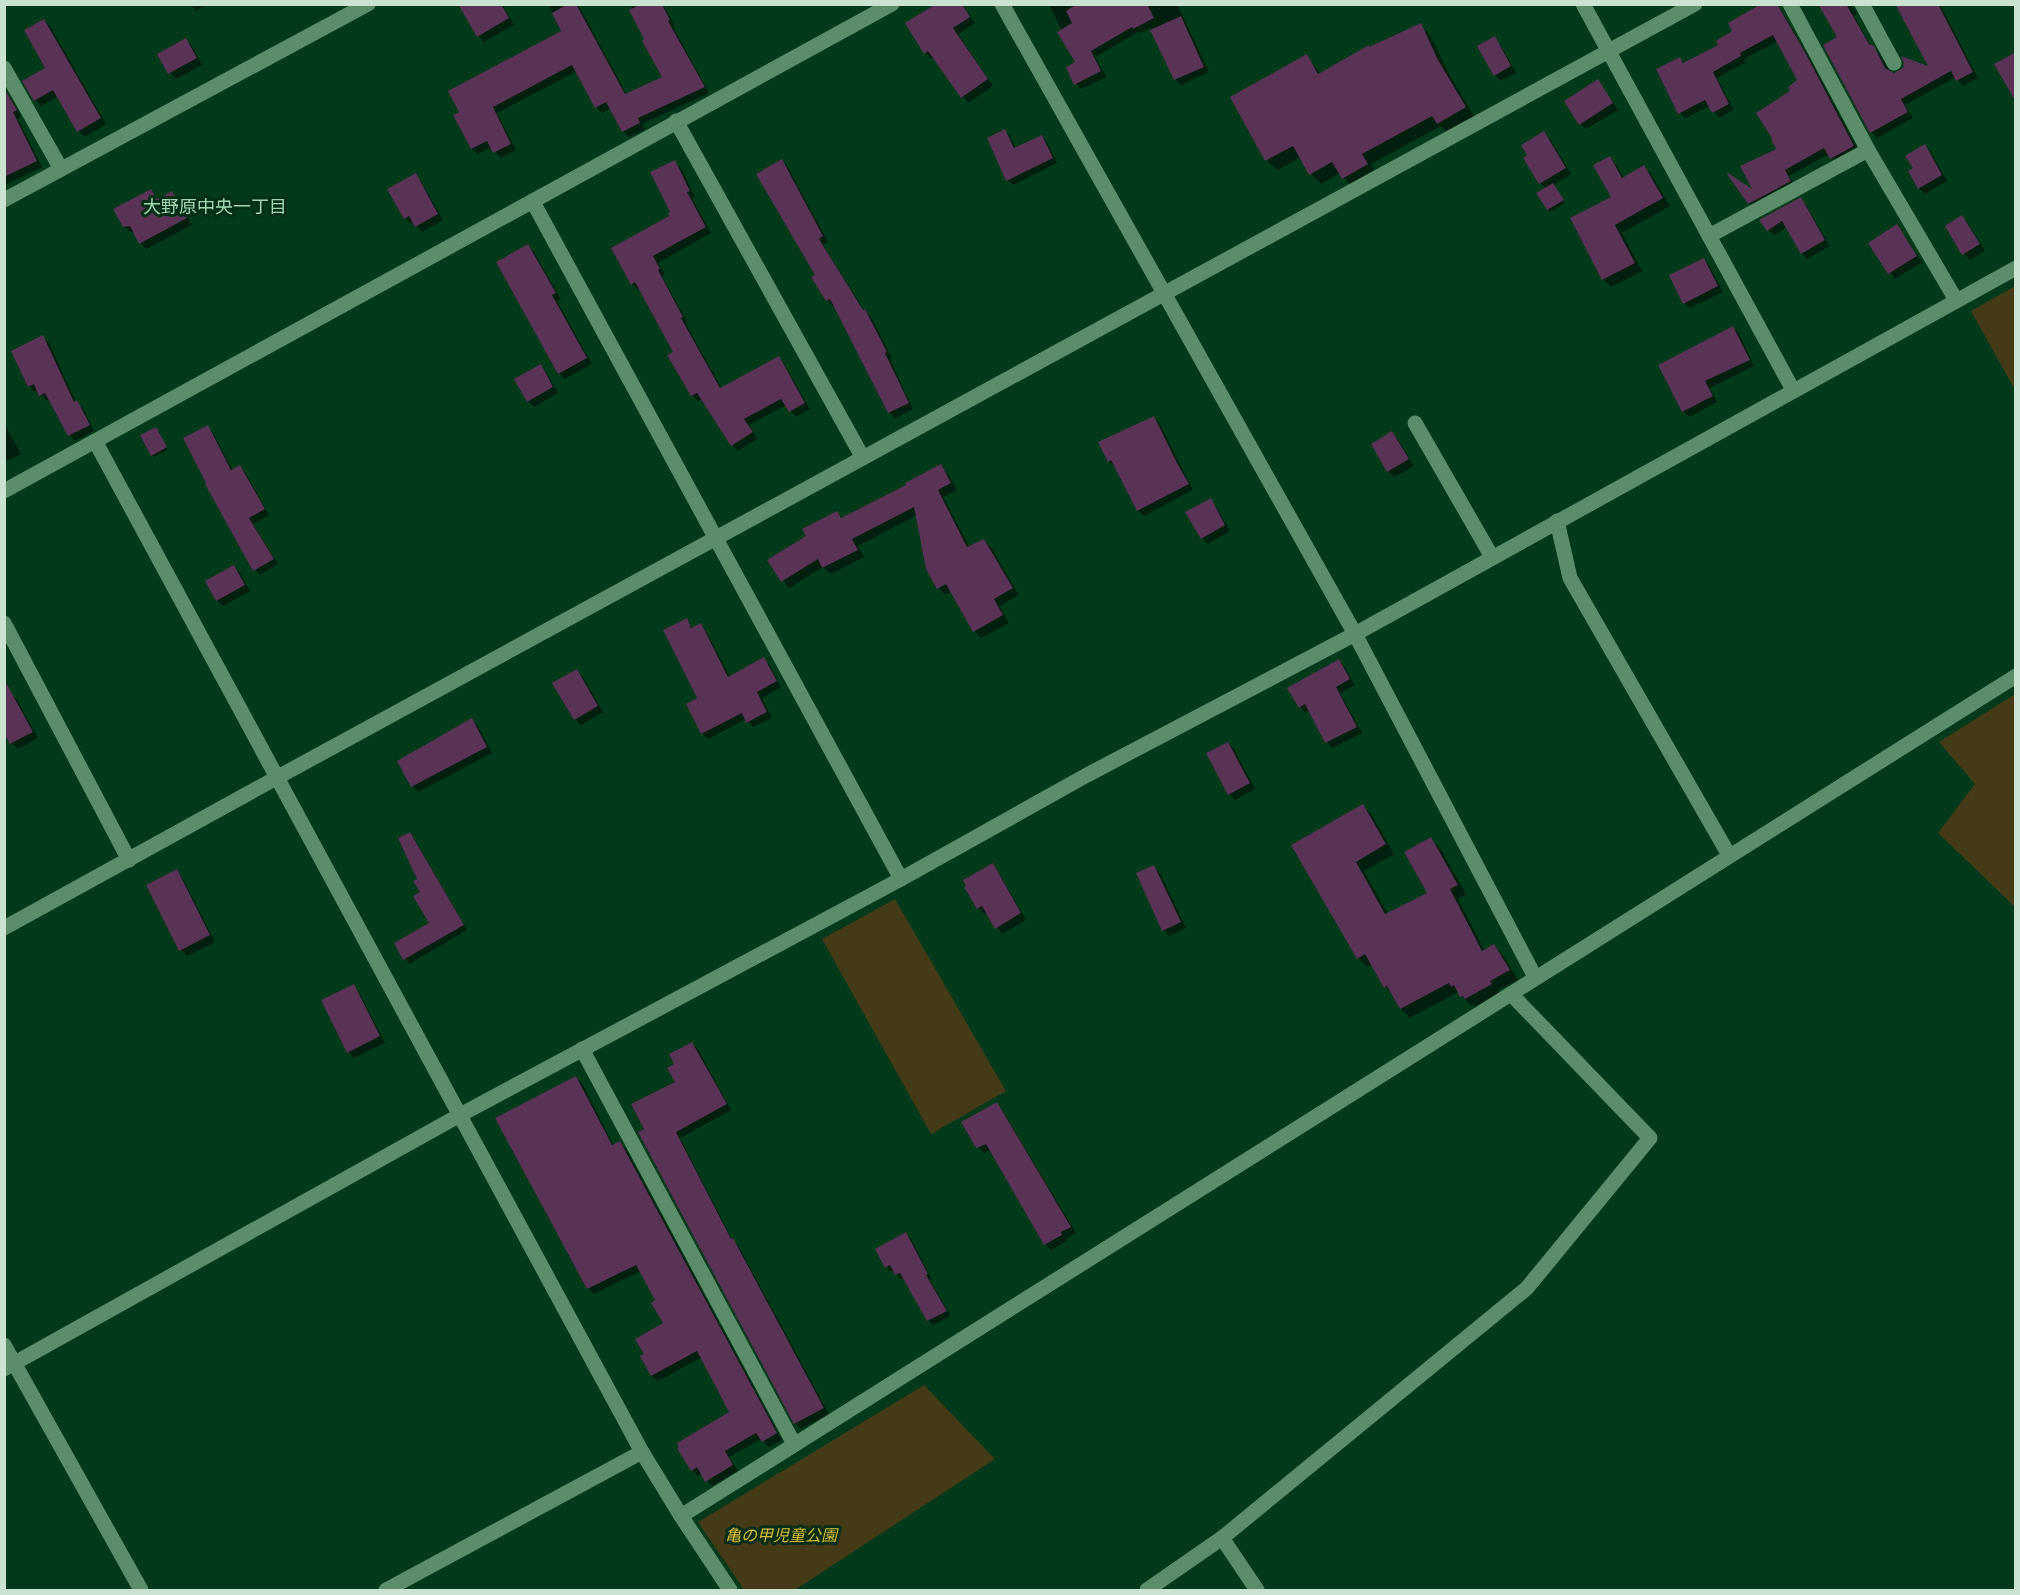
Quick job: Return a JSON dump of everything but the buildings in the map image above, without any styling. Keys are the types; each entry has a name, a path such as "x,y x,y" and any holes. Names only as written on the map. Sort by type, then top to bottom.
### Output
{"street":[{"path":"4,200 368,4"},
{"path":"4,490 892,4"},
{"path":"1002,4 1355,634 1535,977"},
{"path":"1583,4 1792,390"},
{"path":"4,928 1695,4"},
{"path":"1790,4 1868,150 1956,300"},
{"path":"1862,4 1894,63"},
{"path":"4,68 61,169"},
{"path":"676,122 863,458"},
{"path":"1709,236 1868,150"},
{"path":"533,202 901,879"},
{"path":"10,1366 460,1115 901,879 1087,775 1355,634 2016,268"},
{"path":"1415,423 1492,557"},
{"path":"95,441 642,1452 730,1590"},
{"path":"1557,521 1570,578 1730,855"},
{"path":"4,623 129,860"},
{"path":"681,1516 2016,676"},
{"path":"1147,1590 1222,1538 1527,1288 1650,1138 1511,994"},
{"path":"582,1049 794,1444"},
{"path":"4,1345 10,1366 141,1590"},
{"path":"386,1590 642,1452"},
{"path":"1222,1538 1257,1590"}],"green space":[{"path":"2015,286 2015,390 1971,311"},
{"path":"2015,694 2015,907 1938,833 1975,784 1939,742"},
{"path":"895,899 1006,1091 931,1134 822,939"},
{"name":"亀の甲児童公園","path":"924,1385 995,1459 795,1590 744,1590 698,1522"}],"district":[{"name":"大野原中央一丁目","path":"215,207"}]}
